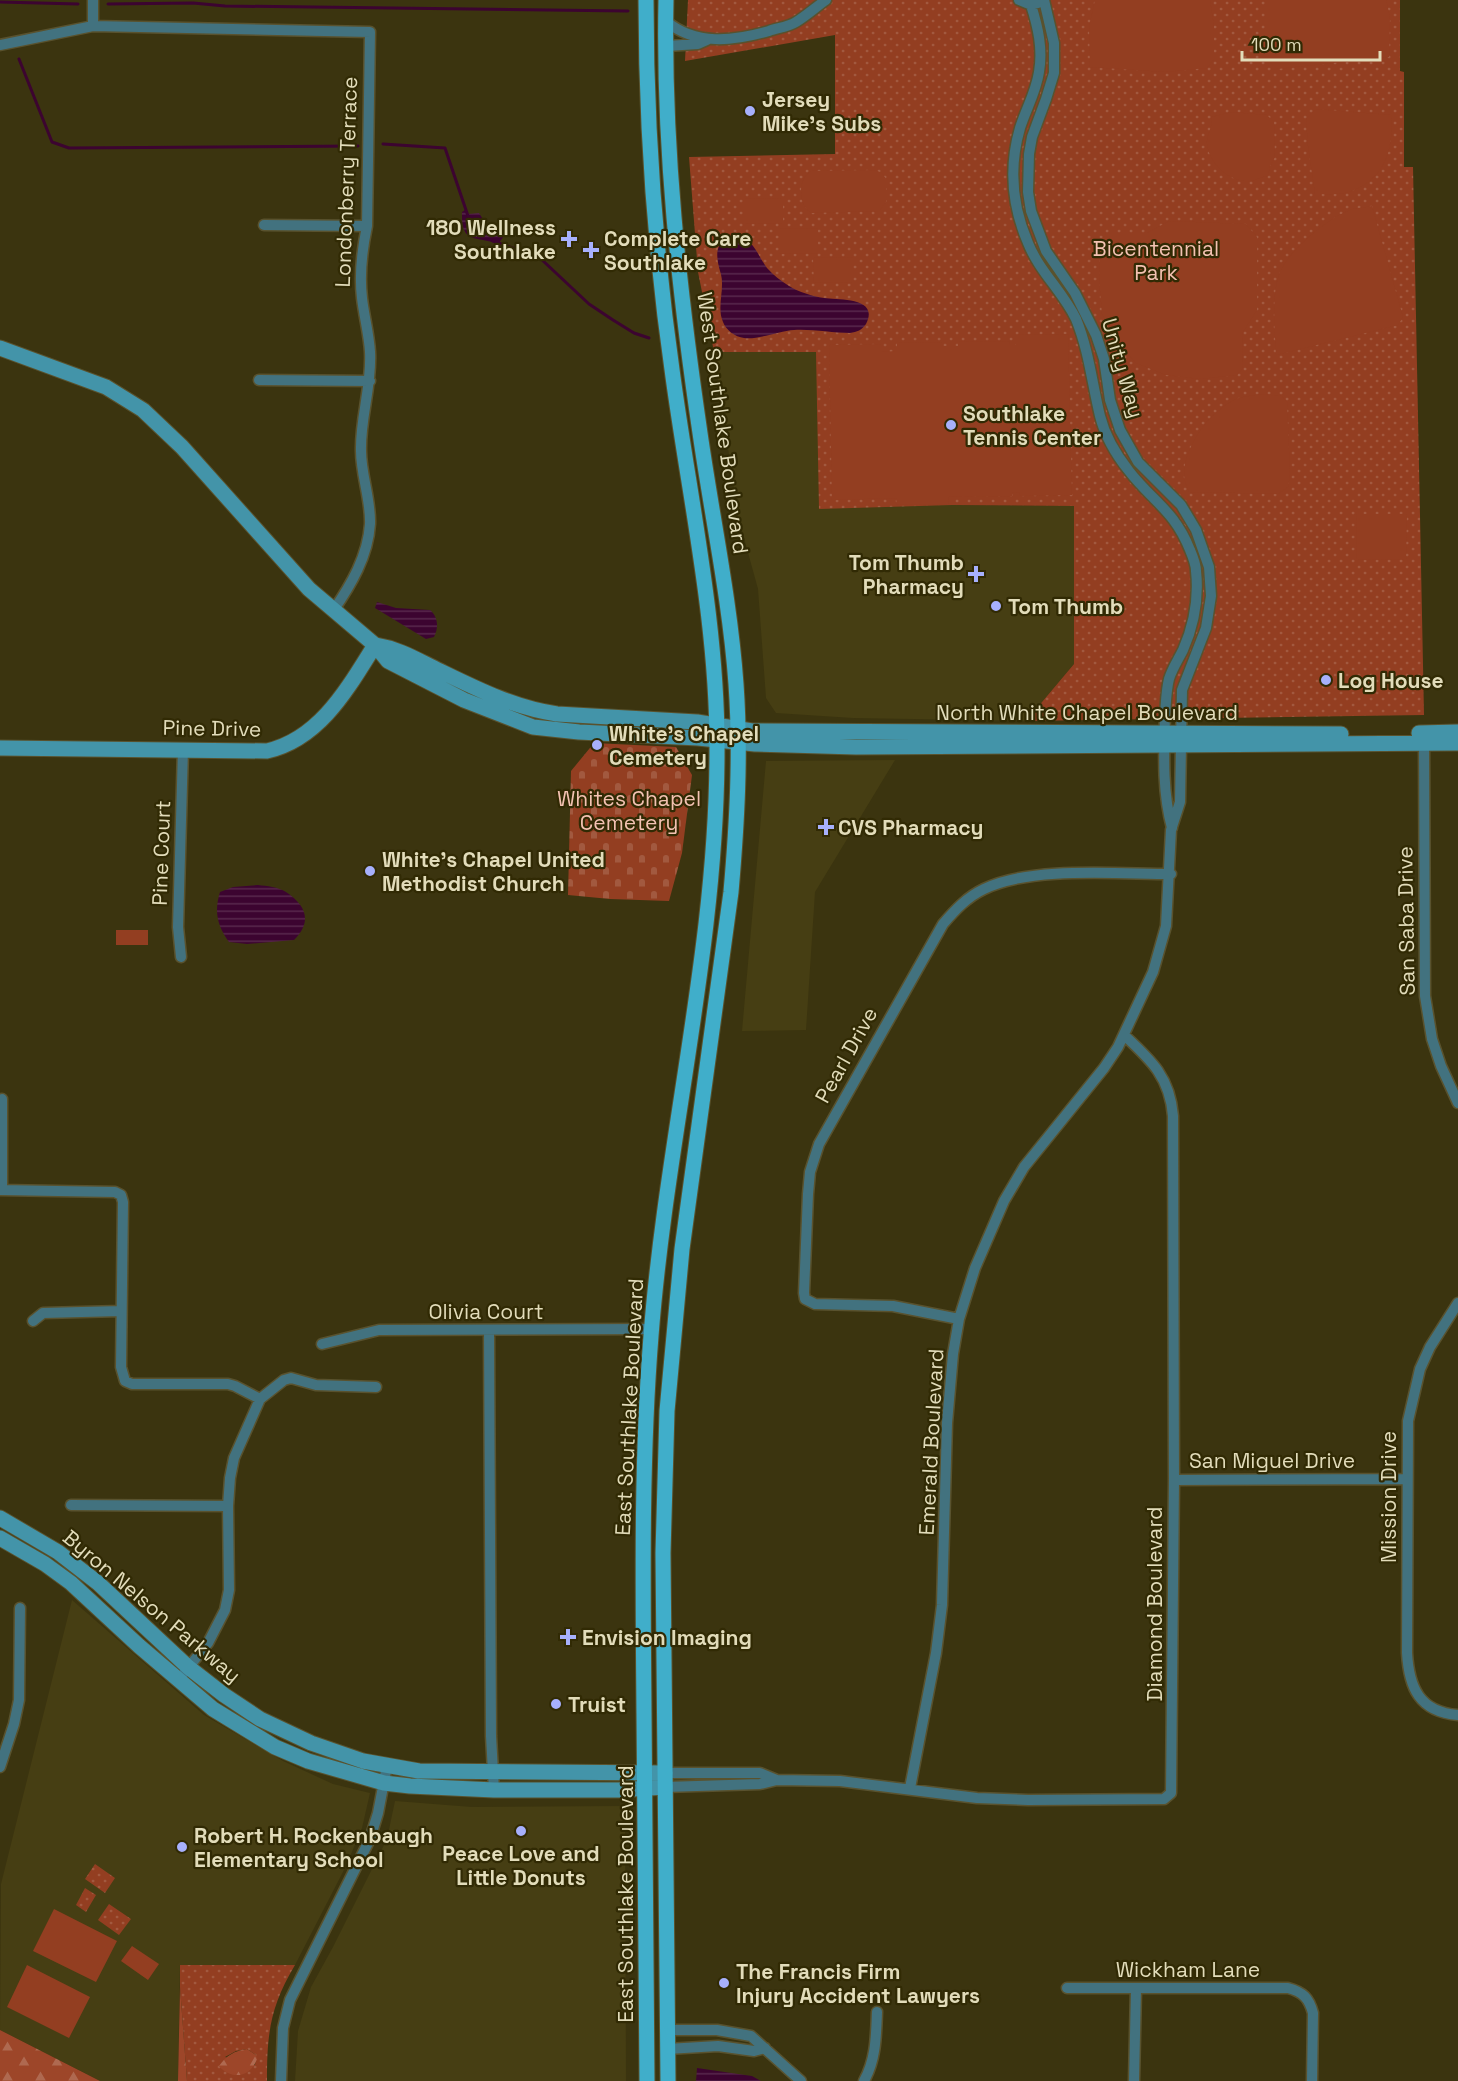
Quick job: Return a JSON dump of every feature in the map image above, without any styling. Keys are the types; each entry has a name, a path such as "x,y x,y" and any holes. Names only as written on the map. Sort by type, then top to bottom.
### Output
{"main road":[{"name":"West Southlake Boulevard","path":"646,0 651,189 658,263 672,375 708,609 717,732"},
{"path":"655,0 656,27 666,46"},
{"name":"West Southlake Boulevard","path":"666,0 667,123 671,195 700,432 728,607 736,685 738,735"},
{"path":"646,68 656,77 661,109 667,123"},
{"name":"East Southlake Boulevard","path":"647,2081 643,1510 645,1422 657,1262 699,977 713,864 717,796 717,732"},
{"name":"East Southlake Boulevard","path":"668,2081 663,1553 666,1411 682,1249 720,982 736,836 738,735"},
{"path":"699,977 720,982"},
{"path":"651,1329 657,1333 664,1348 663,1402 666,1411"}],"street":[{"path":"0,45 93,26 93,0"},
{"path":"666,21 680,32 707,40 723,39 763,33 794,24 826,0"},
{"path":"1019,0 1039,2"},
{"name":"Unity Way","path":"1039,2 1052,26 1054,57 1052,84 1032,136 1029,154 1028,192 1036,228 1046,251 1075,293 1096,335 1104,359 1107,387 1114,415 1127,444 1138,462 1185,510 1207,558 1211,582 1210,611 1202,642 1182,690 1172,740"},
{"name":"Unity Way","path":"1039,2 1040,70 1037,86 1021,126 1013,161 1014,194 1028,243 1037,261 1074,316 1086,344 1100,418 1113,447 1130,471 1175,520 1184,534 1194,561 1197,584 1196,610 1189,635 1169,680 1172,740"},
{"name":"Londonberry Terrace","path":"93,26 370,33 367,226 360,276 370,352 370,381 360,453 370,523 363,557 349,587 333,611"},
{"path":"666,46 698,44 707,40"},
{"path":"264,225 367,226"},
{"name":"North White Chapel Boulevard","path":"0,348 106,387 143,410 182,447 309,589 375,645 388,661 489,711 533,726 579,732 717,732 856,747 1172,740 1424,738 1458,743"},
{"path":"259,380 370,381"},
{"path":"1194,561 1207,558"},
{"name":"Pine Drive","path":"0,748 267,751 282,747 296,741 322,721 375,645"},
{"name":"North White Chapel Boulevard","path":"1424,738 1458,732"},
{"name":"San Saba Drive","path":"1424,738 1425,996 1432,1039 1441,1066 1458,1103"},
{"name":"Emerald Boulevard","path":"910,1788 936,1653 942,1605 947,1423 953,1354 959,1319 975,1268 1004,1201 1024,1167 1104,1068 1124,1035 1153,972 1166,926 1171,874 1172,828 1166,804 1172,740"},
{"name":"Emerald Boulevard","path":"1172,740 1180,802 1172,828"},
{"name":"Pine Court","path":"181,957 178,927 183,749"},
{"name":"Pearl Drive","path":"959,1319 893,1306 815,1304 806,1299 804,1293 808,1194 810,1172 819,1144 943,924 967,899 999,883 1036,876 1090,873 1171,874"},
{"name":"Diamond Boulevard","path":"665,1780 760,1784 777,1780 840,1781 977,1798 1018,1800 1164,1798 1169,1796 1173,1787 1172,1100 1162,1076 1147,1056 1124,1035"},
{"path":"2,1099 1,1190 115,1192 122,1195 121,1367 124,1381 132,1384 228,1384 260,1399"},
{"name":"Mission Drive","path":"1458,1303 1430,1347 1420,1370 1408,1421 1407,1479 1408,1675 1412,1685 1429,1706 1458,1715"},
{"path":"33,1321 43,1313 122,1311"},
{"name":"Olivia Court","path":"322,1344 379,1330 651,1329"},
{"path":"489,1331 494,1790"},
{"path":"178,1681 208,1643 225,1610 229,1590 228,1506 234,1458 260,1399 284,1380 291,1378 316,1385 376,1386"},
{"name":"San Miguel Drive","path":"1174,1480 1407,1479"},
{"path":"72,1505 228,1506"},
{"name":"Byron Nelson Parkway","path":"0,1518 58,1552 98,1583 188,1667 251,1713 284,1731 338,1753 387,1766 419,1771 645,1773 665,1780"},
{"name":"Byron Nelson Parkway","path":"0,1538 45,1564 71,1583 178,1681 213,1709 275,1747 336,1770 384,1783 494,1790 645,1789 665,1780"},
{"path":"0,1767 19,1700 20,1608"},
{"path":"275,1747 284,1731"},
{"path":"281,2081 283,2028 290,2000 370,1839 378,1813 387,1766"},
{"name":"Wickham Lane","path":"1067,1989 1288,1989 1299,1991 1306,1997 1313,2013 1312,2081"},
{"path":"1134,2081 1136,1989"},
{"path":"864,2081 874,2055 877,2012"},
{"path":"667,2030 717,2030 751,2036 801,2081"},
{"path":"667,2049 718,2046 754,2051 765,2048"}],"shaded area":[{"path":"465,210 469,214 479,213 489,229 495,229 504,236 498,244 467,234 462,222 462,212"},
{"path":"731,237 744,238 749,242 769,271 793,288 815,296 863,304 869,315 866,324 863,328 850,333 794,330 750,338 734,335 726,328 721,316 722,277 717,255 719,246"},
{"path":"714,352 816,352 952,505 1074,506 1074,664 1026,721 853,718 776,713 766,698 758,589 738,516"},
{"path":"377,602 396,608 430,610 437,622 434,637 426,639 375,608"},
{"path":"895,760 815,892 806,1030 742,1031 766,761"},
{"path":"258,885 283,890 293,897 303,909 305,921 294,940 247,944 229,942 225,936 219,924 217,912 220,892 233,887"},
{"name":"Robert H. Rockenbaugh Elementary School","path":"72,1600 204,1715 283,1761 333,1784 370,1793 362,1828 346,1866 295,1965 180,1965 178,2081 100,2081 0,2030 1,1884"},
{"path":"395,1801 472,1807 625,1806 626,2081 295,2081 298,2031 311,1987 387,1839"},
{"path":"697,2068 752,2076 761,2081 696,2081"}],"green space":[{"name":"Bicentennial Park","path":"688,0 1400,0 1400,71 1404,72 1404,167 1413,167 1424,715 1026,721 1074,664 1074,506 952,505 819,509 816,352 714,352 698,272 689,157 835,154 835,35 685,61"},
{"path":"1095,0 1210,0 1214,26 1214,59 1207,68 1165,72 1090,67 1089,27"},
{"path":"1265,0 1386,0 1390,17 1389,57 1277,69 1265,57"},
{"path":"1316,109 1391,115 1391,140 1385,162 1371,180 1361,187 1345,193 1315,194 1306,119"},
{"path":"1232,112 1267,115 1274,122 1275,157 1268,176 1251,181 1236,179 1222,171 1212,158 1207,144 1212,124 1211,117"},
{"path":"875,170 882,173 886,179 886,202 879,211 812,213 804,205 801,186 806,175 811,171"},
{"path":"783,198 783,223 744,224 744,199"},
{"path":"1372,206 1403,317 1398,325 1276,355 1275,291 1285,263 1301,244 1322,226 1353,209"},
{"path":"1169,221 1246,224 1257,237 1257,310 1243,332 1242,369 1237,375 1200,379 1166,375 1136,363 1115,340 1102,314 1099,279 1101,241 1106,233 1147,233"},
{"path":"818,228 818,253 779,254 779,229"},
{"path":"853,257 853,282 814,283 813,258"},
{"name":"Southlake Tennis Center","path":"1068,334 1070,410 1068,418 1070,418 1072,495 1019,496 1020,492 1012,493 1012,496 949,497 948,504 897,505 896,498 832,500 829,345 881,344 881,352 897,351 897,343 942,342 942,346 958,346 958,342 1009,341 1010,345 1016,345 1016,335"},
{"path":"1260,394 1282,396 1287,402 1290,475 1288,487 1278,494 1189,492 1184,476 1185,463 1194,441 1208,420 1226,404 1239,398"},
{"path":"1357,514 1407,514 1406,559 1356,560"},
{"name":"Whites Chapel Cemetery","path":"594,743 676,747 692,775 682,853 669,901 568,895 571,771"},
{"path":"116,930 148,930 148,945 116,945"},
{"path":"95,1864 115,1878 105,1893 85,1879"},
{"path":"85,1888 96,1895 86,1912 76,1905"},
{"path":"109,1904 131,1919 119,1935 98,1920"},
{"path":"54,1909 117,1941 96,1982 33,1951"},
{"path":"132,1946 159,1964 148,1980 121,1961"},
{"path":"27,1965 90,1997 69,2038 7,2007"},
{"path":"180,1965 295,1965 275,2008 269,2034 267,2081 187,2081","holes":["247,2049 256,2055 255,2065 225,2057 236,2051"]},
{"path":"180,1987 187,2081 178,2081"},
{"path":"0,2030 100,2081 0,2081"},
{"path":"247,2049 256,2055 257,2059 250,2070 234,2075 219,2066 231,2054"}],"waterway":[{"path":"0,2 78,4"},
{"path":"108,4 193,3 225,6 628,11"},
{"path":"19,59 52,142 69,148 358,146"},
{"path":"383,144 445,148 468,216"},
{"path":"493,241 540,258 589,304 634,333 649,338"}],"place":[{"name":"Jersey Mike's Subs","path":"750,111"},
{"name":"180 Wellness Southlake","path":"569,239"},
{"name":"Complete Care Southlake","path":"591,250"},
{"name":"Southlake Tennis Center","path":"951,425"},
{"name":"Tom Thumb Pharmacy","path":"976,574"},
{"name":"Tom Thumb","path":"996,606"},
{"name":"Log House","path":"1326,680"},
{"name":"White's Chapel Cemetery","path":"597,745"},
{"name":"CVS Pharmacy","path":"826,827"},
{"name":"White's Chapel United Methodist Church","path":"370,871"},
{"name":"Envision Imaging","path":"568,1637"},
{"name":"Truist","path":"556,1704"},
{"name":"Peace Love and Little Donuts","path":"521,1831"},
{"name":"Robert H. Rockenbaugh Elementary School","path":"182,1847"},
{"name":"The Francis Firm Injury Accident Lawyers","path":"724,1983"}]}
